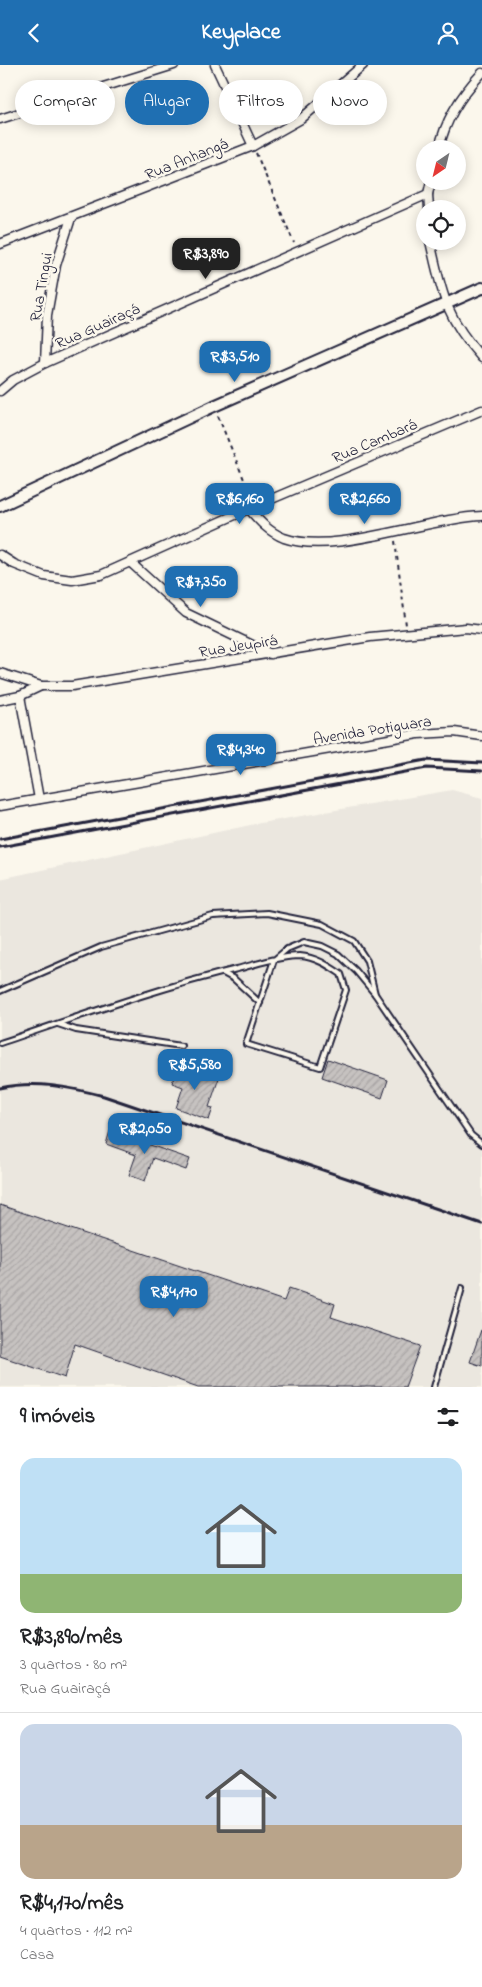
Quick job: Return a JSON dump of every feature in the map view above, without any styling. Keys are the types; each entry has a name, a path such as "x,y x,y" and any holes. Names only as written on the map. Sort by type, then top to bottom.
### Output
{"street":[{"path":"0,119 174,65"},
{"path":"215,65 253,146"},
{"name":"Rua Anhangá","path":"0,244 253,146 301,119 363,65"},
{"path":"442,140 453,112 466,91 482,73"},
{"path":"428,200 429,190"},
{"name":"Rua Guairaçá","path":"0,391 13,380 45,363 428,194"},
{"name":"Rua Tingui","path":"45,363 47,315 56,265 71,218"},
{"path":"432,250 445,303 455,324 482,358"},
{"path":"0,507 214,406 482,288"},
{"name":"Rua Cambará","path":"0,555 14,564 44,576 72,580 101,575 252,507 482,410"},
{"path":"252,507 264,527 284,538 314,543 482,516"},
{"path":"130,561 186,613 271,654"},
{"name":"Rua Jeupirá","path":"0,700 20,696 41,686 72,686 407,633 466,628 482,630"},
{"path":"0,673 41,686"},
{"path":"20,696 39,799"},
{"name":"Avenida Potiguara","path":"0,806 418,734 454,731 482,736"}],"lane":[{"path":"0,991 101,947 133,937 213,916 267,913 322,924 354,941 367,961 375,994"},
{"path":"0,1043 223,973 274,960 288,956 302,956 314,959 341,974 346,990 320,1067 246,1044 274,960 287,949 304,942 322,946 338,954 356,971 375,994 471,1135 482,1144"},
{"path":"223,973 234,979 260,1003"},
{"path":"57,1024 76,1030 181,1046"},
{"path":"434,1387 462,1288"}],"path":[{"path":"253,146 298,251"},
{"path":"214,406 252,507"},
{"path":"393,531 407,633"}],"shaded area":[{"path":"452,790 482,798 482,1387 0,1387 0,879 255,824"}],"building":[{"path":"328,1059 388,1080 382,1098 322,1077"},
{"path":"178,1065 219,1078 209,1107 213,1108 209,1120 176,1108 183,1087 172,1083"},
{"path":"110,1131 190,1159 186,1170 153,1158 145,1181 129,1175 136,1155 106,1144"},
{"path":"0,1205 284,1301 289,1288 335,1304 331,1317 420,1346 405,1387 198,1387 75,1344 65,1378 0,1356"},
{"path":"482,1330 482,1366 470,1362"}],"railway":[{"path":"0,839 426,760 482,763"},
{"path":"0,847 427,768 482,771"},
{"path":"0,1088 39,1085 78,1090 104,1096 482,1224"}]}
